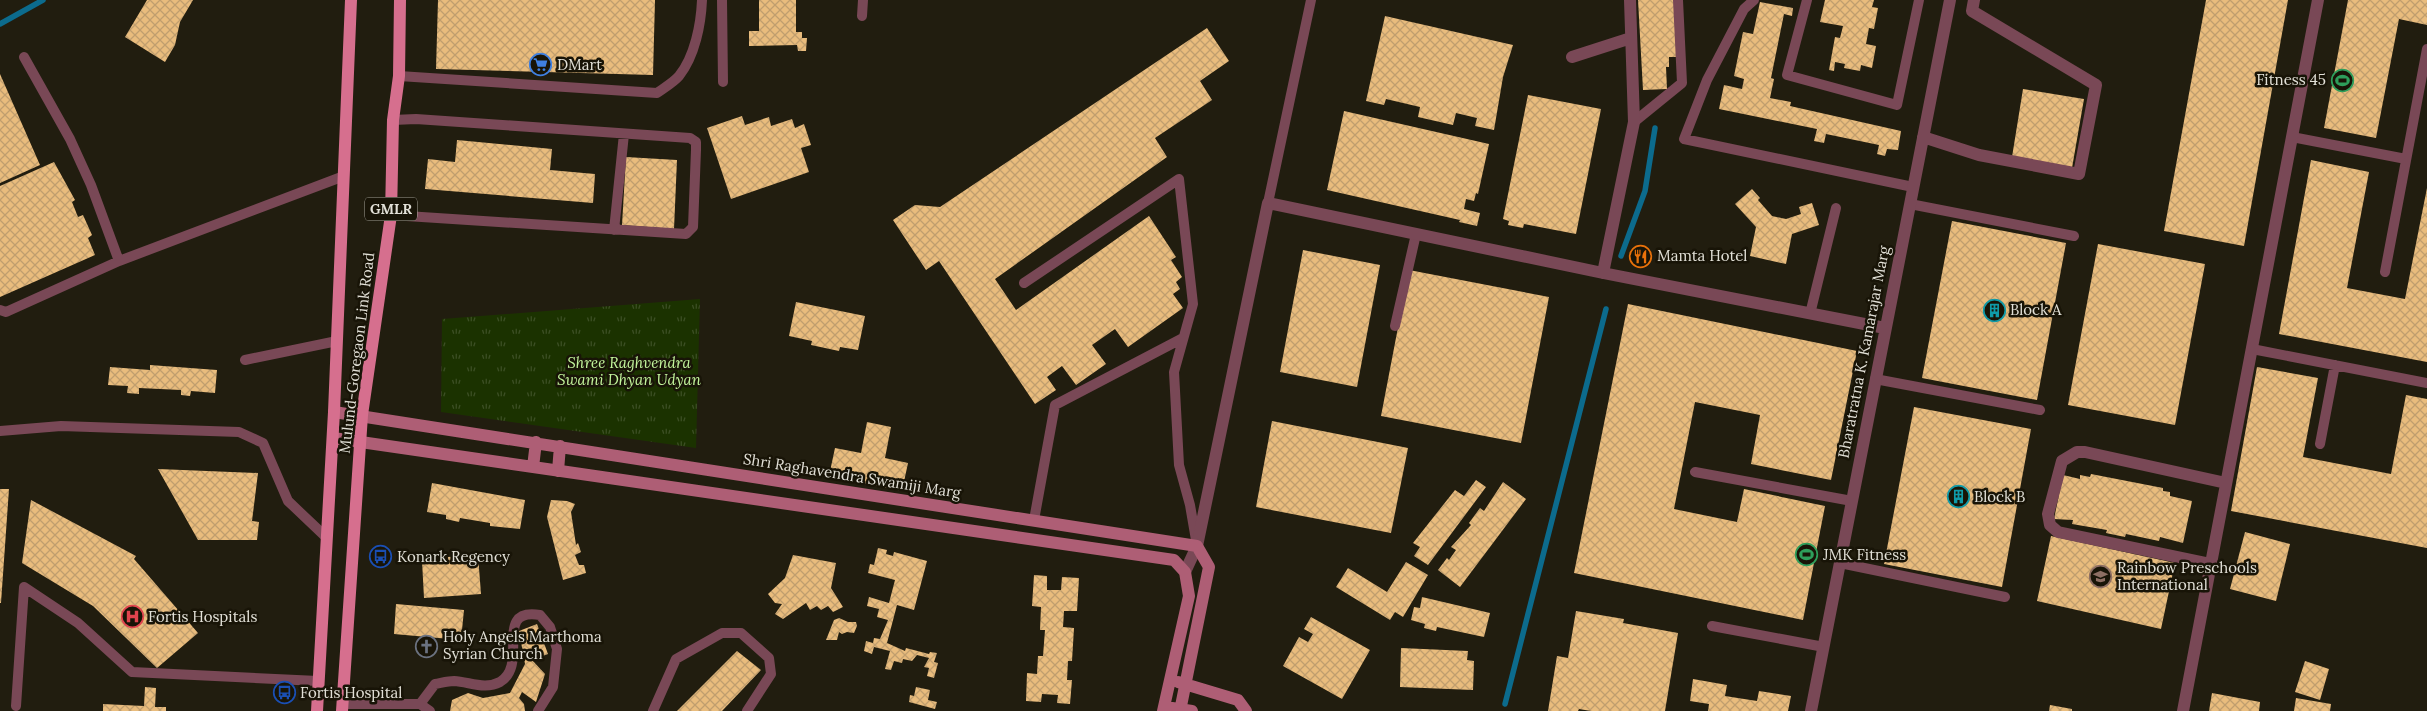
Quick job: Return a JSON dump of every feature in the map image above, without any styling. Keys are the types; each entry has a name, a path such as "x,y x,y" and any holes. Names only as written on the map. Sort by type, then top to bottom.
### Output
{"main road":[{"name":"Mulund-Goregaon Link Road","path":"317,711 334,412 351,0"},
{"name":"Mulund-Goregaon Link Road","path":"342,708 362,415 391,215 393,120 399,76 400,0"}],"street":[{"path":"1603,273 1634,122 1630,0"},
{"name":"Bharatratna K. Kamarajar Marg","path":"1811,711 1950,0"},
{"path":"1923,137 1978,155 2079,174 2096,85 1972,12 1974,0"},
{"path":"2182,711 2318,0"},
{"path":"1572,57 1631,38"},
{"path":"1197,546 1209,567 1186,685 1184,710 1164,709 1188,596 1185,572 1197,546 1268,203 1603,273 1885,328"},
{"name":"Shri Raghavendra Swamiji Marg","path":"334,412 1197,546"},
{"path":"332,438 1174,560 1185,572"},
{"path":"533,468 536,442"},
{"path":"558,471 560,446"},
{"path":"2211,564 2058,532 2050,525 2048,514 2062,461 2077,452 2085,452 2226,483"},
{"path":"703,492 706,469"},
{"path":"830,510 833,489"},
{"path":"949,528 951,508"},
{"path":"1038,521 1040,541"},
{"path":"1185,614 1199,617"},
{"path":"1170,680 1238,700 1246,711"}],"lane":[{"path":"399,76 657,93 679,77 690,57 701,16 702,0"},
{"path":"722,0 723,82"},
{"path":"862,16 863,0"},
{"path":"1268,203 1311,0"},
{"path":"1634,122 1682,83 1678,0"},
{"path":"1754,0 1744,9 1707,80 1684,139 1913,187"},
{"path":"1807,0 1787,75 1897,105 1919,0"},
{"path":"2385,272 2427,49"},
{"path":"24,57 70,138 88,177 119,261"},
{"path":"391,215 686,234 693,227 696,142 690,138 416,119 393,120"},
{"path":"614,230 624,134"},
{"path":"2292,137 2406,159"},
{"path":"0,310 6,312 119,261 344,176"},
{"path":"1024,283 1179,179 1193,304 1174,372 1179,465 1190,505 1197,546"},
{"path":"1910,204 2074,236"},
{"path":"1810,314 1836,208"},
{"path":"1395,326 1416,234"},
{"path":"1038,521 1055,405 1183,338"},
{"path":"245,360 337,341"},
{"path":"2252,349 2427,383"},
{"path":"2320,444 2335,365"},
{"path":"1875,378 2040,410"},
{"path":"0,431 61,426 239,432 263,443 288,500 327,538"},
{"path":"1695,472 1852,501"},
{"path":"1840,563 2005,597"},
{"path":"16,706 24,587 78,622 132,672 318,682"},
{"path":"420,704 435,684 453,681 488,686 501,681 512,668 515,653 512,632 515,623 522,616 532,614 540,615 550,627 557,649 553,687 538,711"},
{"path":"1712,626 1824,647"},
{"path":"653,711 676,659 722,633 741,633 769,658 771,674 747,711"},
{"path":"342,708 420,704 430,711"}],"green space":[{"name":"Shree Raghvendra Swami Dhyan Udyan","path":"700,299 696,448 441,412 442,319"}],"building":[{"path":"147,0 193,0 180,22 175,45 165,62 125,37"},
{"path":"438,0 655,0 653,75 436,69"},
{"path":"759,0 796,0 796,32 802,32 802,38 807,38 806,51 798,51 797,45 749,46 749,31 759,31"},
{"path":"1638,0 1675,0 1678,57 1669,57 1669,67 1666,67 1667,89 1643,90"},
{"path":"1825,0 1874,0 1872,7 1878,8 1874,29 1869,28 1866,44 1876,46 1872,68 1861,65 1860,71 1844,68 1845,64 1835,62 1834,71 1829,70 1835,37 1840,38 1843,26 1820,22"},
{"path":"2206,0 2288,0 2244,246 2164,231"},
{"path":"2348,0 2427,0 2427,25 2399,19 2376,138 2324,128"},
{"path":"1760,2 1793,8 1792,16 1784,14 1771,78 1774,79 1770,98 1791,102 1790,106 1901,131 1898,150 1887,149 1885,156 1877,154 1879,145 1826,134 1824,143 1814,141 1817,129 1719,109 1724,85 1742,89 1744,79 1734,76 1743,32 1753,34"},
{"path":"1385,16 1513,45 1503,77 1494,130 1475,126 1477,118 1456,113 1453,125 1418,117 1420,107 1386,99 1384,105 1366,101"},
{"path":"1207,28 1229,61 1200,81 1212,100 1155,138 1167,157 995,279 1016,310 1149,216 1176,257 1171,260 1182,277 1176,282 1180,289 1173,294 1183,308 1128,347 1115,329 1092,345 1106,364 1076,385 1062,366 1047,377 1056,390 1035,404 939,261 926,270 893,220 915,205 940,207"},
{"path":"0,74 40,165 0,183"},
{"path":"2023,89 2084,99 2072,168 2012,157"},
{"path":"1528,95 1601,109 1576,234 1524,224 1523,228 1508,225 1509,221 1503,219"},
{"path":"1344,111 1489,144 1478,194 1476,193 1474,201 1466,199 1464,209 1480,213 1477,226 1459,222 1460,220 1327,190"},
{"path":"742,116 745,125 769,117 771,126 792,119 795,128 804,124 811,145 801,148 809,172 731,199 707,128"},
{"path":"457,140 552,149 550,170 595,174 593,203 425,189 428,159 455,162"},
{"path":"626,157 677,160 674,229 622,225"},
{"path":"2311,160 2369,172 2347,288 2405,299 2427,188 2427,362 2279,334"},
{"path":"54,162 75,200 72,202 78,217 83,215 92,235 88,238 95,255 0,297 0,186"},
{"path":"1752,189 1760,198 1758,200 1772,216 1786,219 1801,214 1799,207 1812,203 1819,225 1792,234 1786,264 1750,256 1756,227 1735,204"},
{"name":"Block A","path":"1952,221 2066,243 2037,400 1922,378"},
{"path":"2098,244 2205,264 2175,425 2068,405"},
{"path":"1303,250 1380,265 1357,387 1280,372"},
{"path":"1409,270 1549,297 1521,443 1381,416"},
{"path":"796,302 865,316 858,350 840,347 839,351 811,345 812,341 789,336"},
{"path":"1628,304 1857,351 1831,480 1751,464 1760,415 1695,402 1674,509 1737,522 1744,489 1825,506 1803,620 1574,573"},
{"path":"150,365 217,370 215,393 191,391 190,396 181,395 181,390 139,388 139,394 127,393 128,386 108,385 110,367 150,370"},
{"path":"2257,367 2318,378 2303,457 2391,474 2406,395 2427,399 2427,548 2231,511"},
{"name":"Block B","path":"1914,407 2031,429 2002,587 1884,564"},
{"path":"1272,421 1408,448 1391,533 1256,507"},
{"path":"867,422 891,427 885,458 908,463 902,491 829,476 835,448 861,453"},
{"path":"158,469 258,473 252,521 259,522 257,540 198,540"},
{"path":"2091,474 2163,488 2163,491 2170,492 2170,496 2192,501 2183,543 2160,537 2159,541 2126,534 2125,537 2106,533 2107,530 2072,524 2073,520 2054,519 2063,475 2080,479 2080,475 2090,477"},
{"path":"1476,480 1486,487 1428,565 1414,556 1420,547 1413,543 1455,490 1464,496"},
{"path":"1503,482 1526,499 1460,587 1438,570 1456,550 1451,547 1471,525 1469,523 1480,508 1484,511"},
{"path":"432,483 525,500 520,529 490,526 490,523 460,518 459,522 446,519 446,515 427,512"},
{"path":"0,489 9,489 1,603 0,603"},
{"path":"31,500 136,556 134,559 198,633 157,668 93,606 22,563"},
{"path":"551,500 567,501 575,504 571,512 576,545 578,543 581,552 575,555 579,565 584,565 586,573 563,580 547,517"},
{"path":"2245,532 2290,544 2276,601 2230,589"},
{"path":"2051,536 2175,563 2161,629 2037,601"},
{"path":"878,548 887,550 886,554 893,556 894,552 927,561 914,610 897,605 887,643 905,651 906,648 929,654 930,652 937,653 934,662 938,663 934,678 927,676 929,668 924,667 929,658 917,655 912,661 903,659 902,663 894,661 891,670 885,669 890,651 874,647 872,654 864,651 866,641 873,643 874,638 880,639 888,620 877,617 879,609 867,606 869,597 889,603 895,580 868,573 870,564 874,565"},
{"path":"478,555 481,594 424,598 422,561 432,561 432,564 448,563 448,557"},
{"path":"793,555 836,563 831,588 843,607 833,612 828,606 821,610 817,606 810,610 806,603 783,619 775,614 782,604 775,603 768,594 785,578"},
{"path":"1406,562 1428,575 1403,617 1395,612 1390,620 1336,587 1348,568 1387,592"},
{"path":"1034,575 1047,576 1047,590 1061,590 1062,577 1079,578 1077,611 1064,611 1063,627 1074,628 1072,661 1068,661 1067,680 1072,680 1070,704 1057,703 1058,695 1042,694 1041,702 1026,701 1027,673 1037,674 1038,656 1043,656 1045,630 1040,630 1041,607 1032,606"},
{"path":"1422,597 1490,613 1484,637 1437,627 1436,631 1424,628 1425,624 1411,620 1414,607 1420,608"},
{"path":"396,604 464,610 461,640 394,634"},
{"path":"1576,611 1624,619 1623,623 1678,633 1665,711 1591,711 1579,709 1578,711 1548,711 1557,656 1568,658"},
{"path":"1311,617 1370,650 1342,699 1283,666 1299,637 1308,642 1313,634 1304,629"},
{"path":"839,618 848,622 856,622 857,626 854,633 847,632 842,634 839,632 837,640 826,640 834,620"},
{"path":"537,624 548,654 532,660 545,674 536,702 522,692 519,698 524,704 525,711 450,711 452,700 468,693 483,698 510,693 525,664 519,631"},
{"path":"1401,648 1468,651 1467,660 1474,661 1473,690 1400,687"},
{"path":"737,651 761,670 722,711 677,711"},
{"path":"2305,661 2329,669 2320,700 2295,692"},
{"path":"1693,679 1727,685 1725,696 1757,701 1759,691 1791,696 1788,711 1708,711 1709,704 1690,701"},
{"path":"145,687 156,688 155,707 166,707 166,711 103,711 103,704 144,706"},
{"path":"916,687 930,690 928,700 937,702 935,709 909,702 910,695 914,696"},
{"path":"2212,693 2260,702 2259,711 2209,711"},
{"path":"2296,698 2331,704 2330,711 2294,711"},
{"path":"2050,705 2072,709 2072,711 2049,711"}],"waterway":[{"path":"0,24 43,0"},
{"path":"1621,256 1645,191 1655,128"},
{"path":"1505,704 1606,309"}],"place":[{"name":"DMart","path":"541,65"},
{"name":"Fitness 45","path":"2342,80"},
{"name":"Mamta Hotel","path":"1641,256"},
{"name":"Block A","path":"1994,310"},
{"name":"Block B","path":"1958,497"},
{"name":"JMK Fitness","path":"1807,555"},
{"name":"Konark Regency","path":"381,557"},
{"name":"Rainbow Preschools International","path":"2101,577"},
{"name":"Fortis Hospitals","path":"132,617"},
{"name":"Holy Angels Marthoma Syrian Church","path":"427,646"},
{"name":"Fortis Hospital","path":"284,693"}]}
